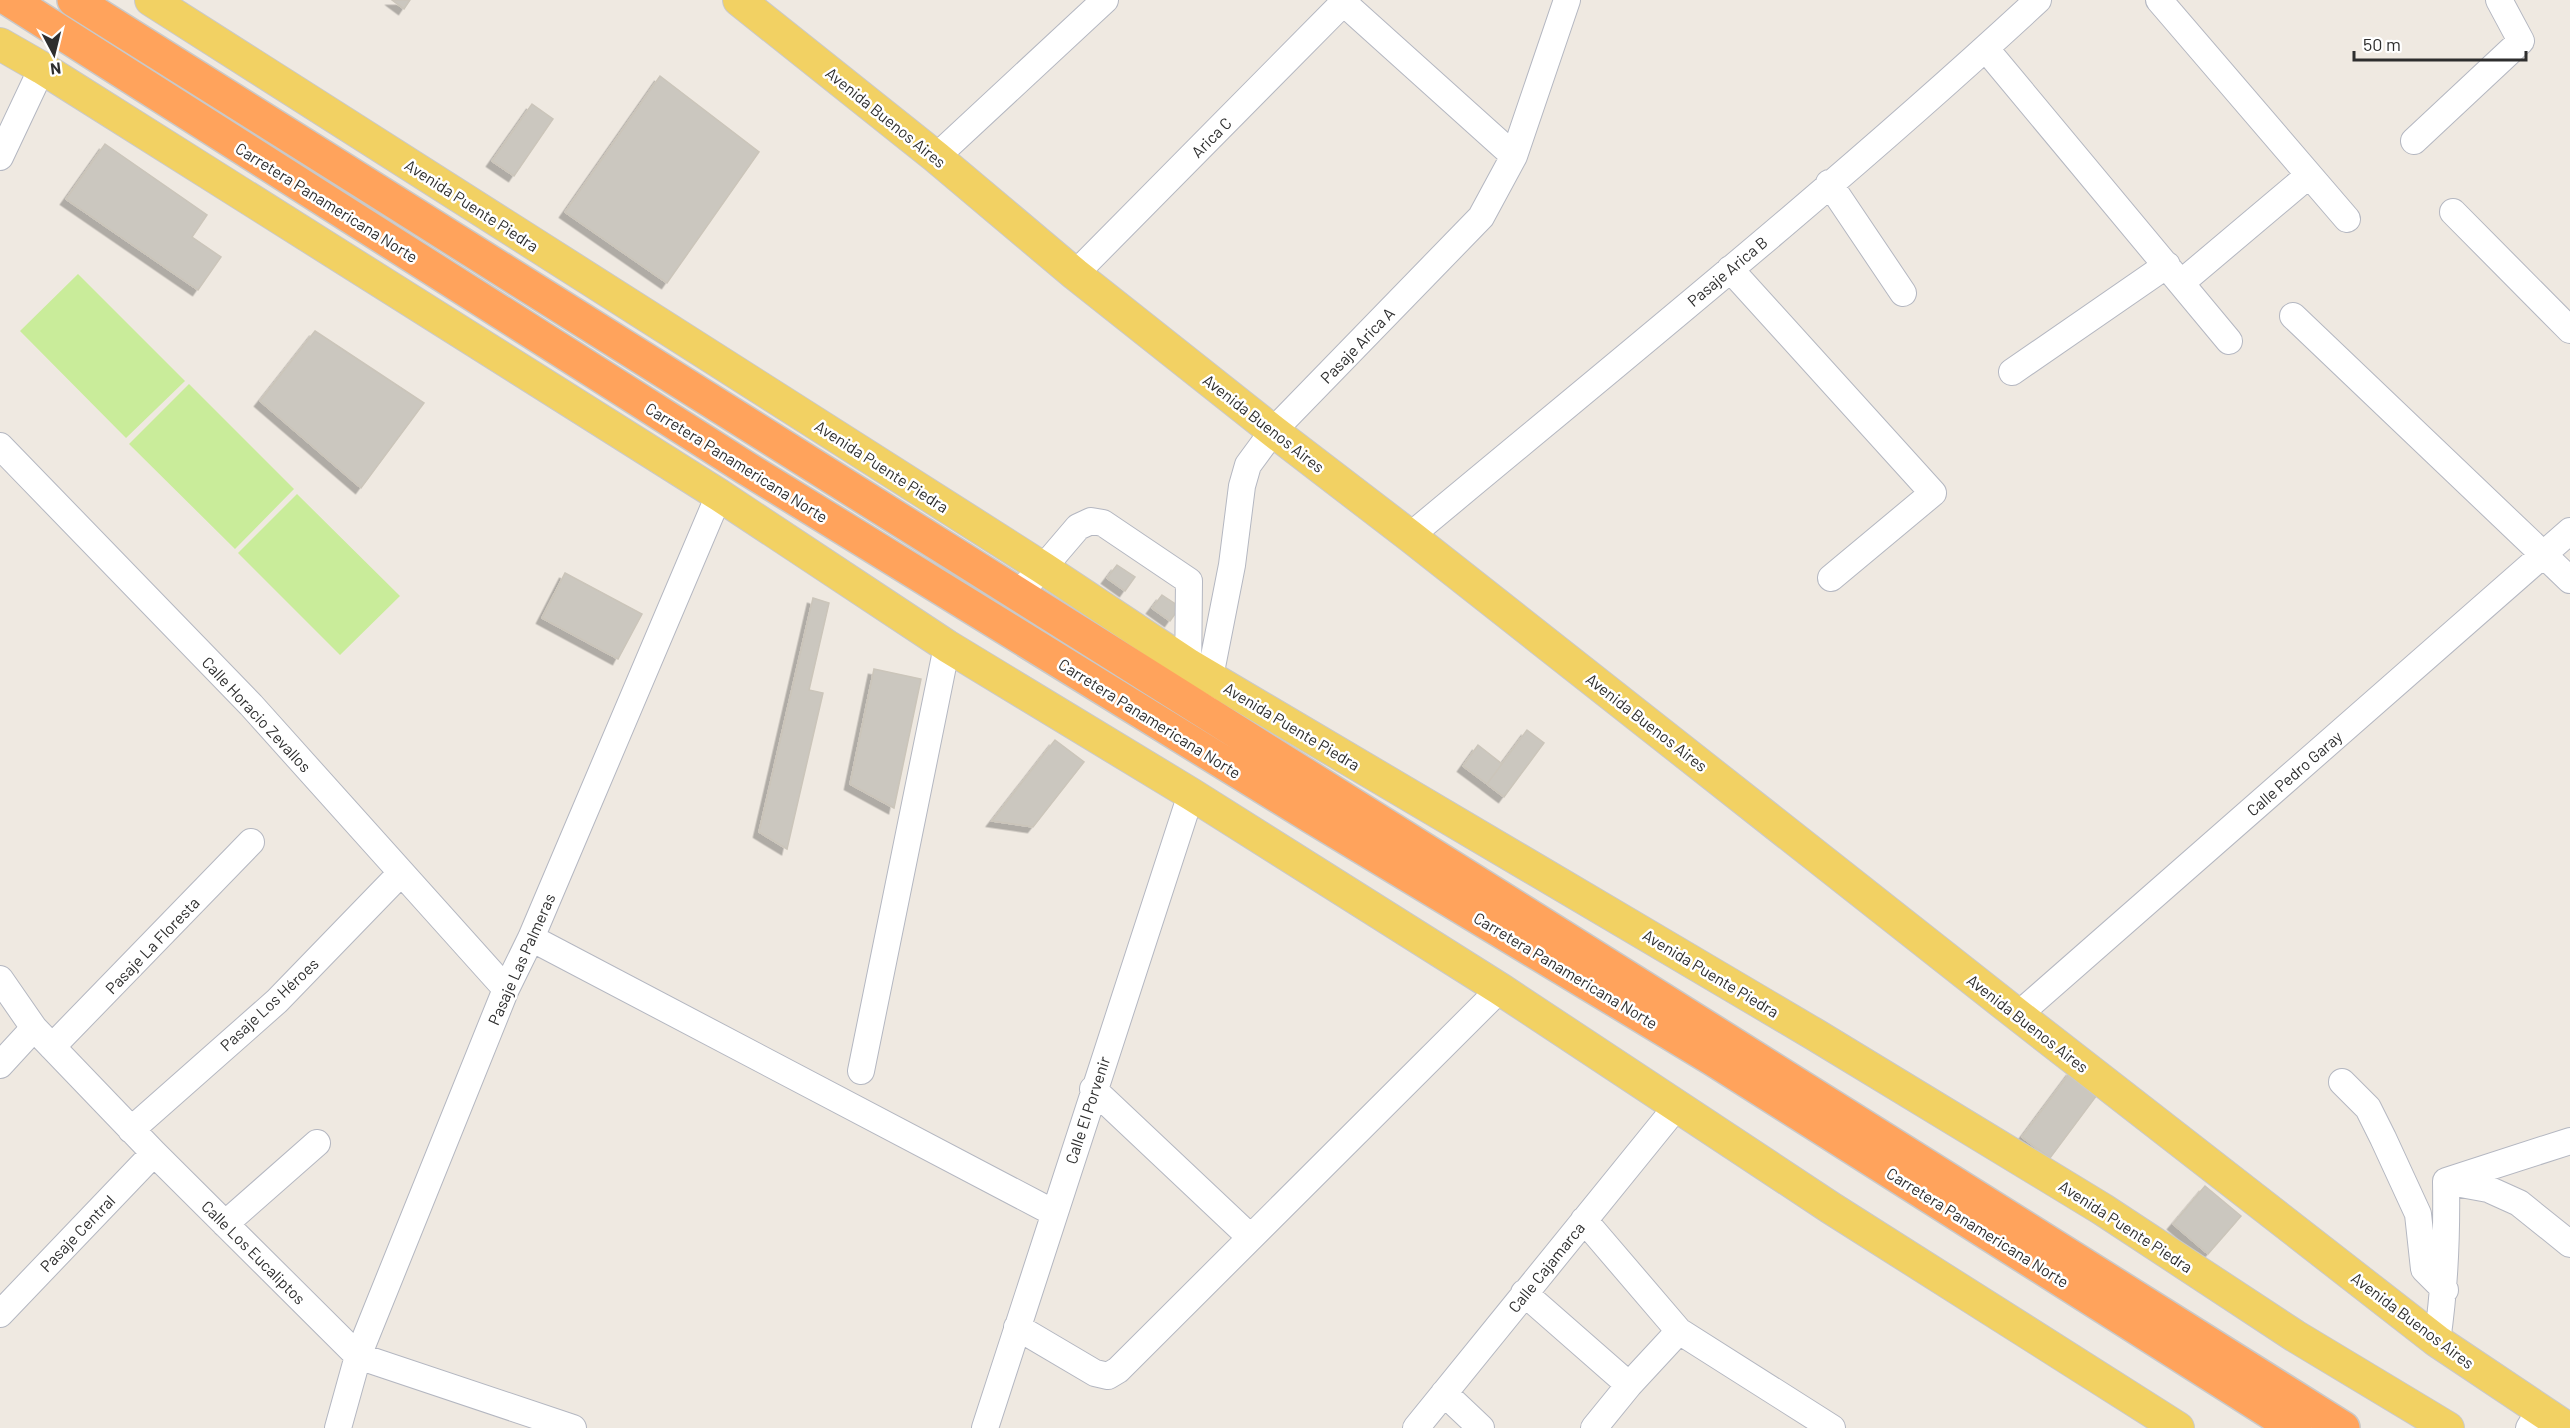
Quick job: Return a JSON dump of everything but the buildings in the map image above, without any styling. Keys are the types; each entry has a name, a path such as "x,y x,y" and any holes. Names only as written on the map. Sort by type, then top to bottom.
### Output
{"highway":[{"name":"Carretera Panamericana Norte","path":"10,0 746,468 1322,823 1713,1059 2295,1428"},
{"name":"Carretera Panamericana Norte","path":"74,0 1016,595 2343,1428"}],"main road":[{"name":"Avenida Puente Piedra","path":"151,0 1043,568 1200,671 1824,1040 2102,1209 2295,1336 2448,1428"},
{"name":"Avenida Buenos Aires","path":"739,0 1273,431 2535,1419 2567,1428"},
{"path":"2,50 42,68 718,495 947,646 1191,794 1500,989 1831,1208 2165,1424"}],"street":[{"path":"936,157 1105,0"},
{"name":"Pasaje Arica A","path":"1193,705 1200,671 1233,565 1242,486 1248,465 1273,431 1481,217 1514,156 1567,0"},
{"name":"Pasaje Arica B","path":"1410,536 1730,269 1986,49 2038,0"},
{"path":"2159,0 2347,219"},
{"path":"2414,141 2521,41 2499,0"},
{"path":"1345,1 1514,156"},
{"name":"Arica C","path":"1076,274 1345,1"},
{"path":"1986,49 2229,341"},
{"path":"3,148 42,68"},
{"path":"2012,372 2174,274 2309,175"},
{"path":"1829,183 1903,293"},
{"path":"2452,212 2570,330"},
{"path":"1730,269 1933,493 1831,578"},
{"path":"2293,316 2570,580"},
{"name":"Calle Horacio Zevallos","path":"0,446 251,705 506,989"},
{"name":"Pasaje Las Palmeras","path":"338,1428 358,1356 506,989 531,938 718,495"},
{"path":"1016,595 1043,568 1078,526 1091,521 1103,523 1189,581 1200,671"},
{"name":"Calle Pedro Garay","path":"2018,1015 2570,531"},
{"path":"861,1071 947,646"},
{"name":"Calle El Porvenir","path":"985,1428 1191,794"},
{"name":"Pasaje La Floresta","path":"52,1047 251,842"},
{"name":"Pasaje Los Héroes","path":"131,1130 277,1000 401,873"},
{"path":"531,938 1054,1213"},
{"name":"Calle Los Eucaliptos","path":"0,979 34,1028 52,1047 131,1130 358,1356 573,1428"},
{"path":"1017,1327 1095,1373 1108,1376 1118,1370 1500,989"},
{"path":"0,1065 34,1028"},
{"path":"2342,1082 2368,1108 2383,1138 2418,1214 2424,1269 2445,1290"},
{"path":"1094,1089 1250,1237"},
{"name":"Calle Cajamarca","path":"1416,1428 1677,1106"},
{"path":"2446,1181 2570,1141"},
{"path":"225,1224 317,1143"},
{"name":"Pasaje Central","path":"0,1314 154,1153"},
{"path":"2437,1341 2445,1290 2448,1237 2446,1181"},
{"path":"2446,1181 2488,1189 2519,1203 2570,1244"},
{"path":"1584,1220 1679,1332 1832,1428"},
{"path":"1524,1293 1629,1385"},
{"path":"1594,1428 1629,1385 1679,1332"},
{"path":"1444,1393 1481,1428"}],"green space":[{"path":"78,274 185,381 126,438 20,331"},
{"path":"189,384 294,489 235,549 129,444"},
{"path":"297,494 400,596 340,655 238,553"}]}
